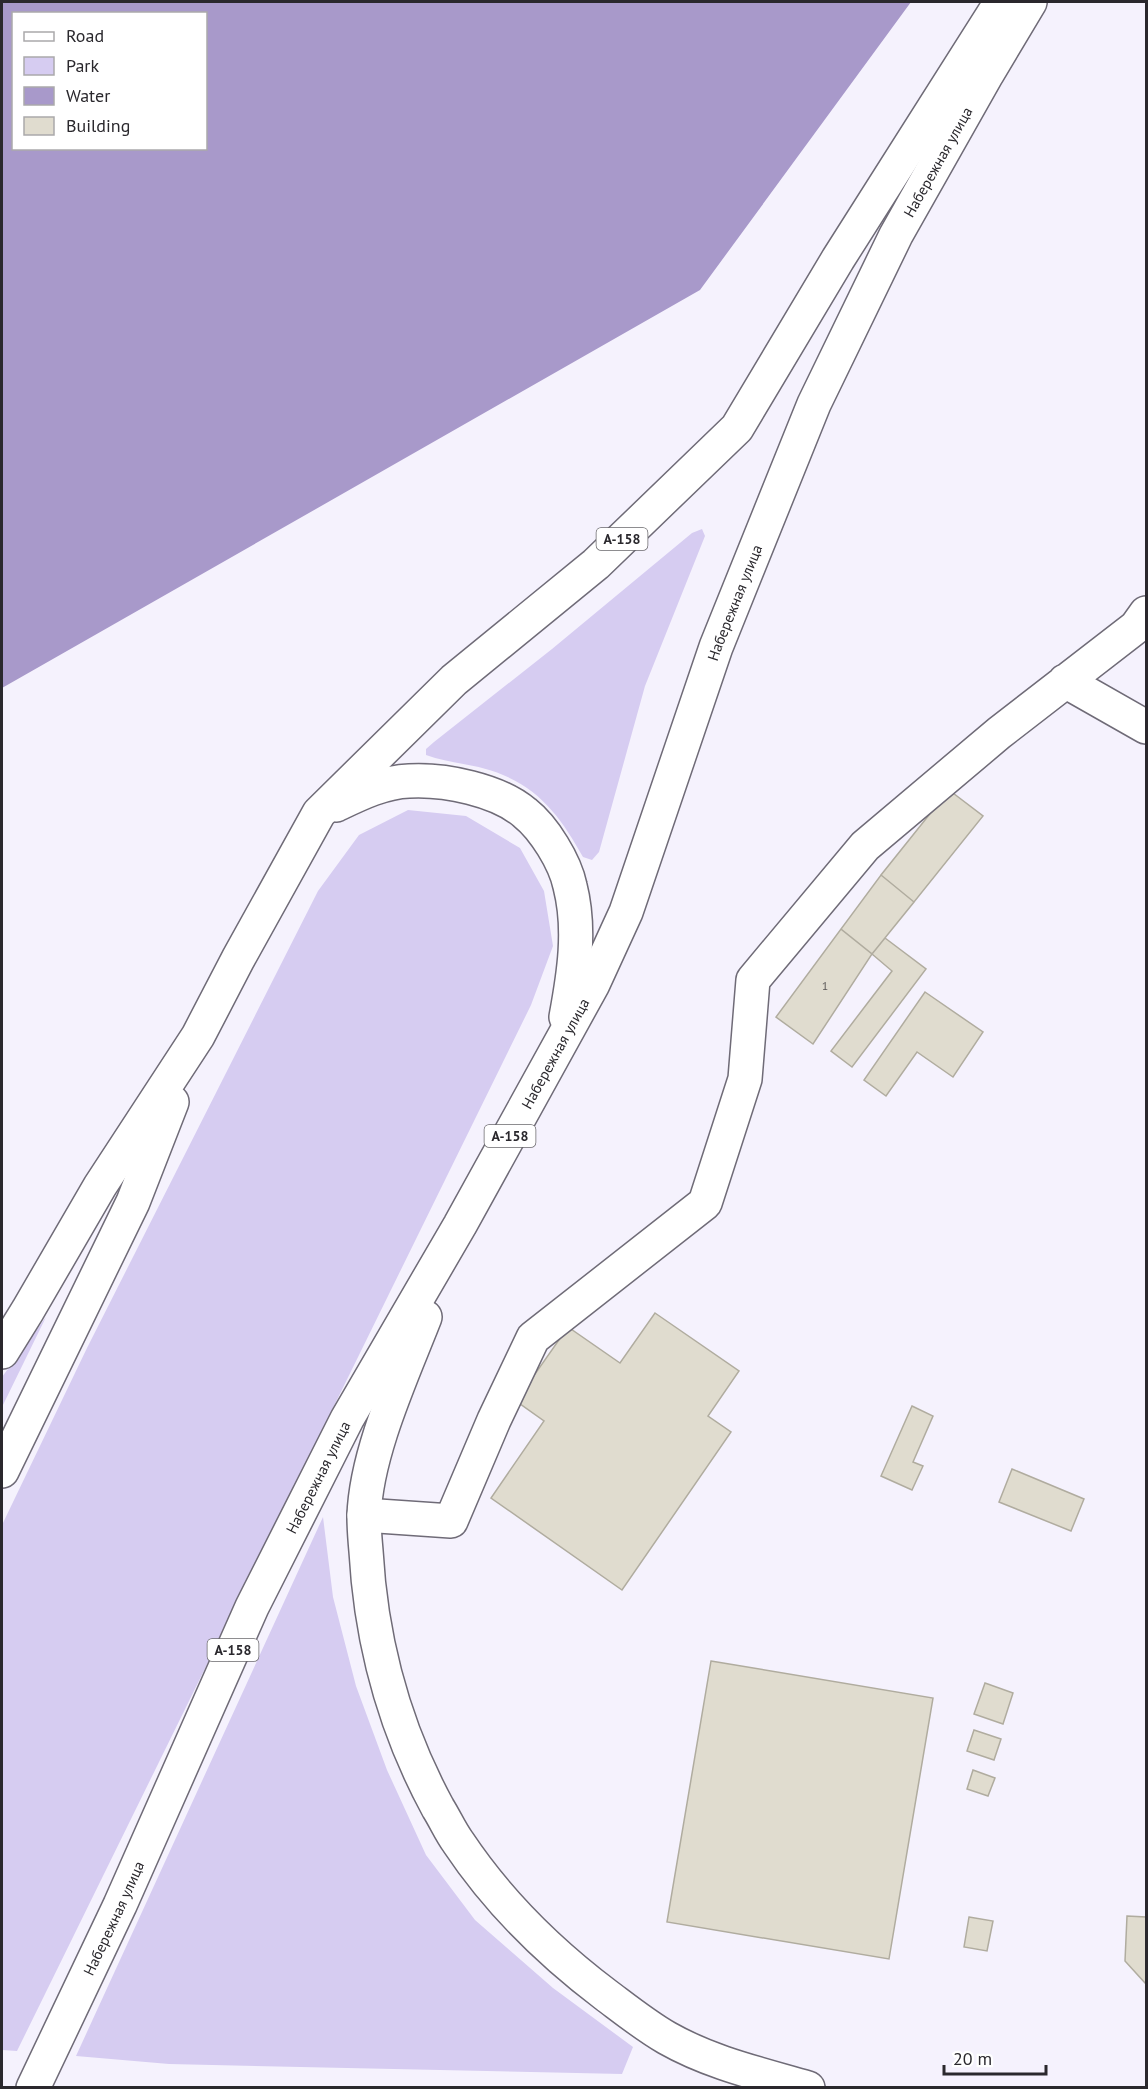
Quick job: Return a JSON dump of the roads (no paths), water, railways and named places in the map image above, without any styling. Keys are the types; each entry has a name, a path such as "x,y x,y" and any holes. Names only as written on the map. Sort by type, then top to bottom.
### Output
{"main road":[{"name":"А-158","path":"2,1471 133,1202 198,1036 238,959 320,813 454,680 596,564 736,428 838,259 1001,2"},
{"name":"Набережная улица","path":"33,2088 120,1905 252,1607 347,1419 460,1225 594,984 626,912 716,647 814,404 896,235 1030,2"},
{"path":"364,1515 452,1521 494,1420 533,1338 705,1203 745,1079 753,980 865,846 999,733 1136,627 1146,613"},
{"path":"1065,681 1146,727"},
{"path":"320,813 366,790 408,781 449,783 489,792 525,813 556,849 570,885 576,937 573,982 560,1048"},
{"path":"2,1352 100,1186 198,1036"},
{"path":"460,1225 373,1457 364,1515 368,1591 382,1665 402,1727 423,1779 457,1841 496,1894 542,1942 636,2018 668,2039 716,2061 808,2088"}],"water":[{"path":"2,2 911,2 700,290 2,688"}]}
